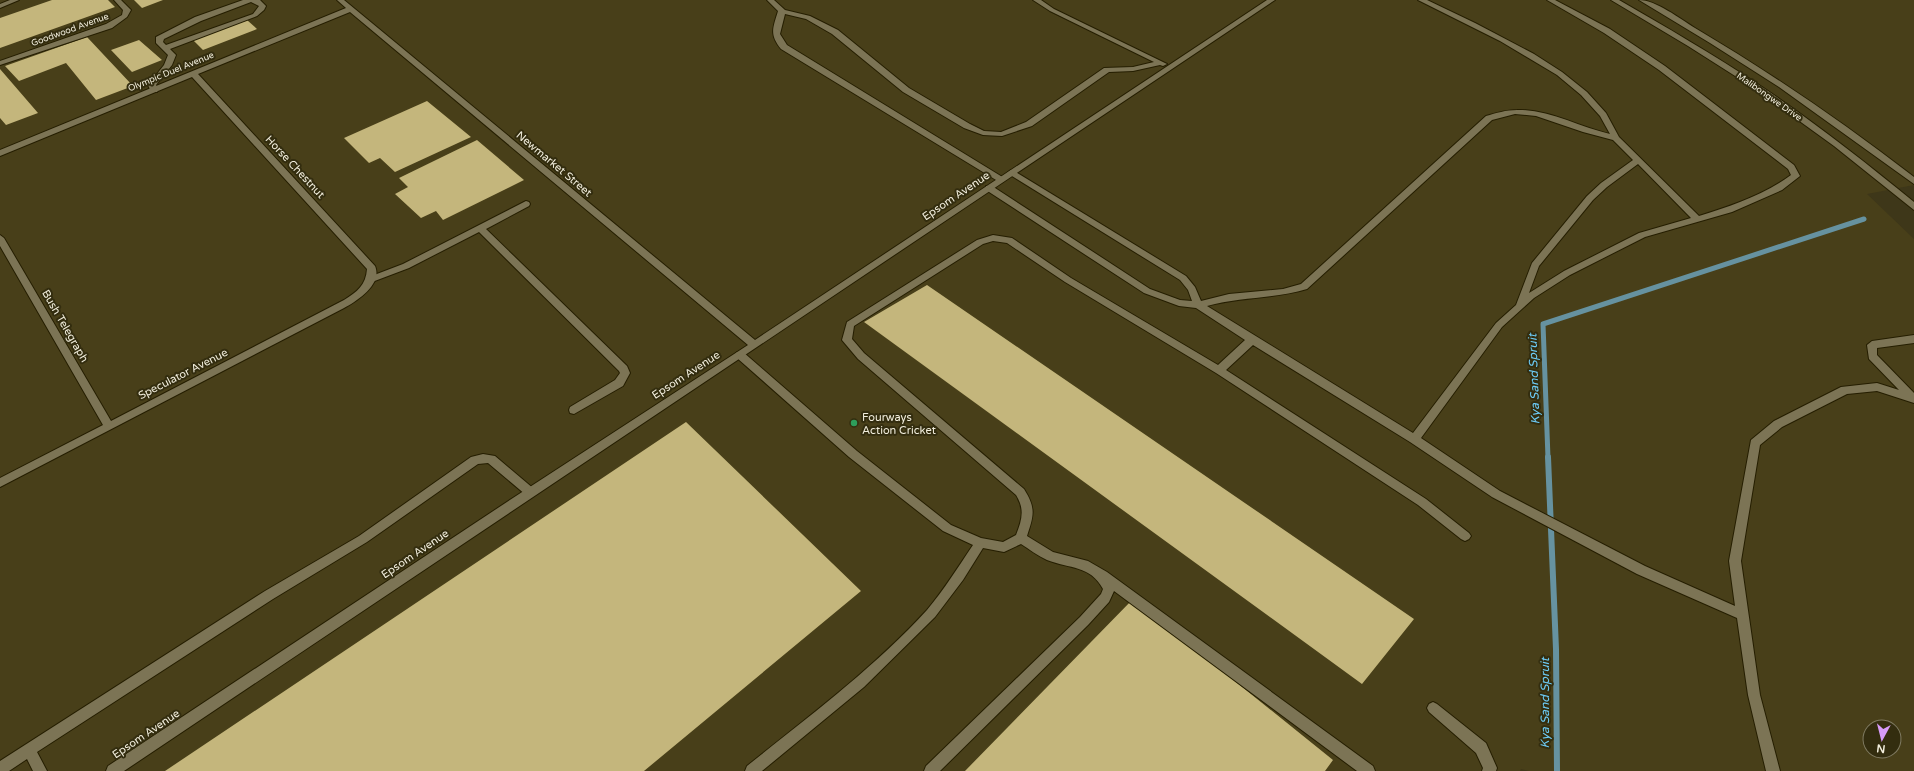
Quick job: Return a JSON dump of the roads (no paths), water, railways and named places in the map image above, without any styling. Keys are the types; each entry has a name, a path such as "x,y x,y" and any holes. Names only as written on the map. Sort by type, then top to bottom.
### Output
{"street":[{"path":"0,6 16,0"},
{"name":"Goodwood Avenue","path":"0,63 109,26 125,16 126,10 117,0"},
{"path":"154,90 152,85 171,60 172,55 159,39 166,33 198,19 249,0"},
{"path":"165,48 255,15 262,9 263,6 259,2 252,0"},
{"name":"Newmarket Street","path":"340,0 754,345"},
{"path":"770,0 782,10 808,17 835,32 906,90 967,126 989,133 1002,134 1029,124 1107,70 1166,65"},
{"path":"1036,0 1059,13 1166,65"},
{"name":"Epsom Avenue","path":"113,771 530,492 740,355 1001,180 1166,65 1272,0"},
{"path":"1421,0 1506,41 1543,63 1588,96 1611,125 1616,138 1637,161 1662,183 1696,218"},
{"path":"1414,439 1499,326 1531,296 1568,273 1642,235 1696,218 1729,210 1779,188 1796,176 1791,167 1662,68 1607,31 1550,0"},
{"name":"Malibongwe Drive","path":"1614,0 1701,51 1771,97 1872,172 1912,206"},
{"name":"Malibongwe Drive","path":"1642,0 1720,45 1867,144 1914,181"},
{"name":"Olympic Duel Avenue","path":"0,153 350,9"},
{"path":"782,10 776,35 777,40 784,47 1001,180"},
{"name":"Horse Chestnut","path":"194,74 372,268 372,279"},
{"path":"989,188 1147,291 1179,303 1198,305 1229,297 1283,292 1304,287 1489,118 1510,111 1540,114 1583,130 1616,138"},
{"path":"1518,308 1535,265 1590,198 1604,185 1637,161"},
{"path":"1011,173 1183,278 1192,289 1198,305 1252,340 1414,439 1496,494 1641,570 1742,615"},
{"path":"372,279 406,266 526,204"},
{"path":"480,228 624,369 625,374 619,383 574,410"},
{"name":"Bush Telegraph","path":"0,238 109,426"},
{"path":"740,355 854,454 947,528 980,543 1004,547 1021,538 1029,513 1027,502 1020,492 861,356 847,340 850,324 980,242 993,238 1009,240 1068,280 1218,370 1422,502 1465,536"},
{"name":"Speculator Avenue","path":"0,483 341,306 357,297 372,279"},
{"path":"1913,398 1872,356 1872,345 1914,339"},
{"path":"1218,370 1252,340"},
{"path":"1773,771 1754,695 1735,561 1755,443 1778,424 1845,390 1877,387 1913,398"},
{"path":"0,770 269,595 363,539 476,460 483,458 491,459 530,492"},
{"path":"1021,538 1050,556 1087,566 1103,576 1368,771"},
{"path":"752,771 860,683 931,613 959,576 980,543"},
{"path":"931,771 1084,621 1105,598 1108,589 1103,576"},
{"path":"1432,708 1481,748 1490,768 1489,771"},
{"path":"29,750 40,771"}],"waterway":[{"name":"Kya Sand Spruit","path":"1548,458 1543,324 1864,219"},
{"name":"Kya Sand Spruit","path":"1548,457 1556,649 1557,771"}],"place":[{"name":"Fourways Action Cricket","path":"854,423"}]}
